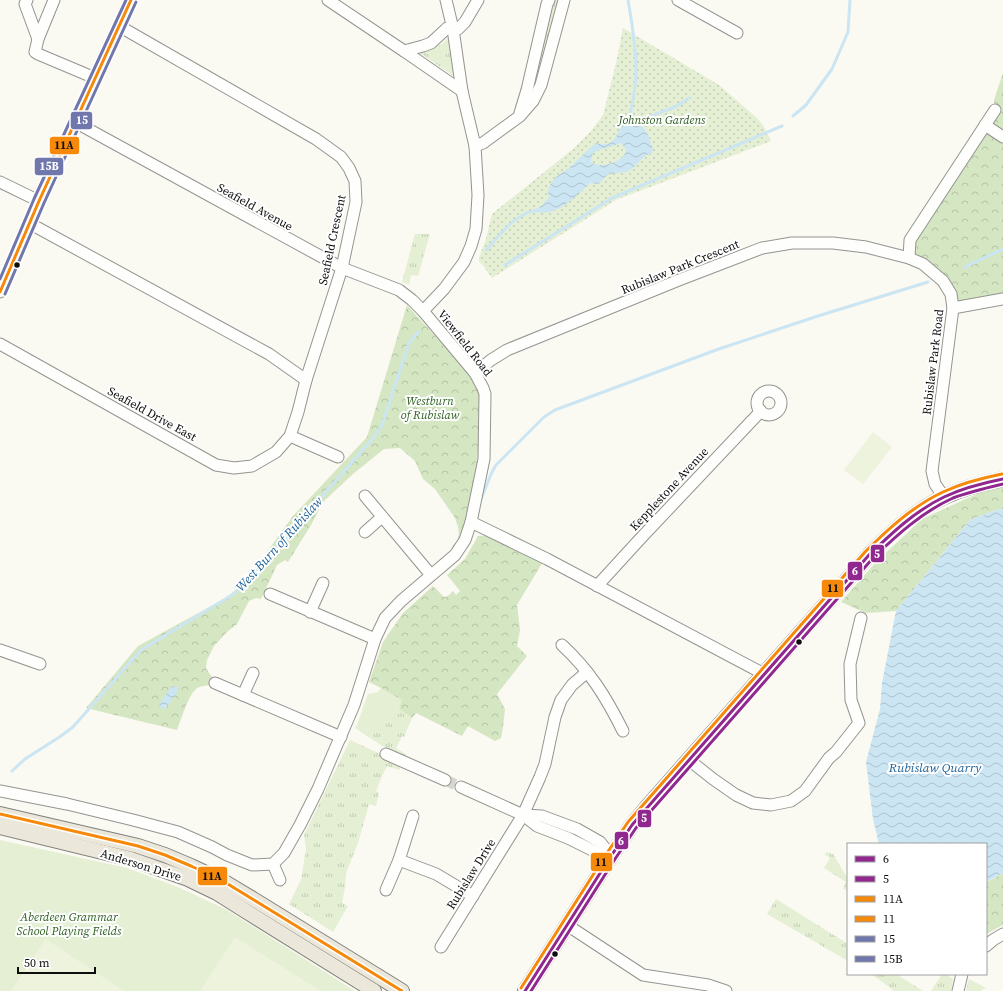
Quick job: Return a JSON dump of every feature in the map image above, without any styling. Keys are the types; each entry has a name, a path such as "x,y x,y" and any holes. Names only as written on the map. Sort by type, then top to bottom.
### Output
{"main road":[{"path":"525,991 632,825 864,561 892,532 917,513 944,497 984,483 1003,479"},
{"name":"Anderson Drive","path":"0,814 138,846 191,866 223,881 247,895 402,991"},
{"name":"Anderson Drive","path":"0,827 131,859 188,879 216,893 374,991"}],"street":[{"path":"27,0 25,4 38,40"},
{"path":"54,0 38,40 35,52 94,78"},
{"path":"0,292 94,78 131,0"},
{"path":"328,0 462,91"},
{"name":"Viewfield Road","path":"273,864 284,853 318,789 360,689 374,640 386,618 401,601 455,555 465,540 471,522 484,459 485,394 483,388 475,373 424,311 444,289 464,262 476,229 478,195 475,146 462,91 453,29 446,0"},
{"path":"404,51 431,43 447,28 458,29 465,22 478,0"},
{"path":"520,116 549,0"},
{"path":"475,146 483,143 520,116 533,101 541,85 564,0"},
{"path":"678,0 737,33"},
{"name":"Seafield Crescent","path":"119,26 316,139 341,157 349,168 354,181 356,202 342,268 306,380 290,436"},
{"path":"909,258 910,240 995,110"},
{"name":"Seafield Avenue","path":"75,122 342,268 399,290 424,311"},
{"path":"985,125 1003,137"},
{"path":"0,182 39,201"},
{"path":"29,223 269,354 306,380"},
{"name":"Rubislaw Park Crescent","path":"475,373 491,360 507,350 762,248 792,243 833,243 866,247 909,258"},
{"name":"Rubislaw Park Road","path":"909,258 923,264 943,281 951,294 953,308 932,471 935,484 944,497"},
{"path":"953,308 1003,298"},
{"name":"Seafield Drive East","path":"0,344 216,465 234,468 252,466 276,452 290,436"},
{"name":"Kepplestone Avenue","path":"597,586 761,411"},
{"path":"290,436 338,457"},
{"path":"365,496 431,575"},
{"path":"365,532 382,517"},
{"path":"471,522 547,559 764,674"},
{"path":"310,612 322,583"},
{"path":"270,594 374,640"},
{"path":"689,760 730,791 752,803 771,805 790,801 805,791 829,758 836,752 859,723 851,700 850,664 861,618"},
{"path":"562,645 575,658 602,691 623,731"},
{"path":"1,651 40,664"},
{"name":"Rubislaw Drive","path":"441,947 523,815 545,764 555,717 561,700 572,685 587,672"},
{"path":"243,695 253,673"},
{"path":"215,682 341,737"},
{"path":"386,754 445,780"},
{"path":"461,787 523,815 542,816 577,829 600,842 611,856"},
{"path":"0,791 68,804 178,832 252,865 273,864 280,880"},
{"path":"386,890 399,860 413,816"},
{"path":"399,860 436,874 472,896"},
{"path":"567,926 643,975 708,985 726,991"},
{"path":"987,945 1003,934"},
{"path":"958,991 962,975"}],"green space":[{"path":"549,0 564,0 533,101 527,90"},
{"name":"Johnston Gardens","path":"623,28 719,85 757,118 763,125 771,141 616,200 492,278 479,262 479,258 486,239 492,214 573,149 591,131 603,115"},
{"path":"452,33 461,81 420,53 430,51 438,46"},
{"path":"1003,73 1003,299 953,308 951,294 909,258 910,240 995,109 994,100"},
{"path":"415,234 430,234 418,276 411,275 409,285 402,282"},
{"name":"Westburn of Rubislaw","path":"407,305 474,379 482,402 481,429 469,522 457,552 452,546 457,541 459,534 455,518 435,489 423,479 415,461 400,448 384,449 353,474 323,502 311,525 288,562 285,560 277,565 261,599 256,598 249,601 237,624 214,646 207,660 206,668 213,678 209,685 199,687 193,692 177,730 86,708 138,646 224,599 245,582 293,516 367,437"},
{"path":"873,432 892,447 863,484 844,470"},
{"path":"1003,487 1003,509 996,510 970,520 896,611 866,613 841,602 876,562 922,519 981,492"},
{"path":"491,535 544,560 517,605 520,630 517,646 527,656 497,694 505,709 501,738 495,741 468,726 462,736 416,713 412,718 399,709 401,700 369,682 383,642 403,613 433,586 444,597 448,596 453,591 456,595 460,591 447,575 465,559 478,536"},
{"path":"381,688 402,700 399,709 367,730 357,725 368,694 378,692"},
{"path":"399,709 412,718 404,737 402,736 396,748 407,755 405,761 355,728 357,725 367,730"},
{"path":"350,740 402,764 399,770 387,766 376,791 379,793 376,806 369,804 358,843 346,873 342,903 348,906 333,932 289,904 301,880 306,849 304,835"},
{"name":"Aberdeen Grammar School Playing Fields","path":"0,840 127,868 178,887 227,910 355,991 0,991"},
{"path":"828,852 833,854 847,877 846,890 843,889 846,882 824,868 830,858 824,854"},
{"path":"1003,873 1003,925 987,933 987,881"},
{"path":"776,899 847,943 847,960 767,914"},
{"path":"235,937 321,991 200,991"},
{"path":"46,939 124,991 11,991"},
{"path":"872,975 898,975 923,991 894,991"},
{"path":"941,975 947,975 953,979 951,991 931,991"},
{"path":"969,979 986,988 980,991 966,991"}],"water":[{"path":"629,119 639,123 646,130 652,145 653,150 651,154 646,155 633,168 626,172 609,174 599,184 590,183 566,204 544,213 536,212 549,197 549,187 556,177 569,168 596,143 603,144 613,141","holes":["621,143 626,149 621,158 613,163 599,165 591,162 592,156 596,151"]},
{"name":"Rubislaw Quarry","path":"1003,509 1003,873 987,881 987,843 879,843 873,819 866,762 880,709 882,683 896,611 970,520 996,510"},
{"path":"176,686 178,691 165,709 161,708 159,706 160,703 171,687"}],"waterway":[{"path":"628,0 635,43 636,60 634,94 629,119"},
{"path":"793,116 806,105 832,69 848,32 850,0"},
{"path":"641,124 653,116 675,107 689,98"},
{"path":"505,265 612,198 782,126"},
{"path":"486,250 504,230 519,217 537,210"},
{"path":"965,267 1003,249"},
{"path":"480,502 496,465 544,417 555,410 716,350 818,316 928,282"},
{"name":"West Burn of Rubislaw","path":"12,771 25,759 73,727 141,650 232,595 250,579 374,437 382,425 409,343 418,332"}],"tunnel":[{"path":"445,780 461,787"}],"transit line":[{"name":"15B","path":"0,279 34,199 126,0"},
{"name":"11A","path":"0,292 39,201 131,0"},
{"name":"15","path":"5,294 44,203 136,2"},
{"name":"11","path":"521,988 628,822 865,552 901,519 921,504 965,483 1002,474"},
{"name":"6","path":"525,991 632,825 869,555 904,523 933,503 966,488 1003,479"},
{"name":"5","path":"531,991 636,828 873,558 910,525 931,510 953,498 1003,484"},
{"name":"11A","path":"0,814 138,846 191,866 223,881 402,991"}]}
